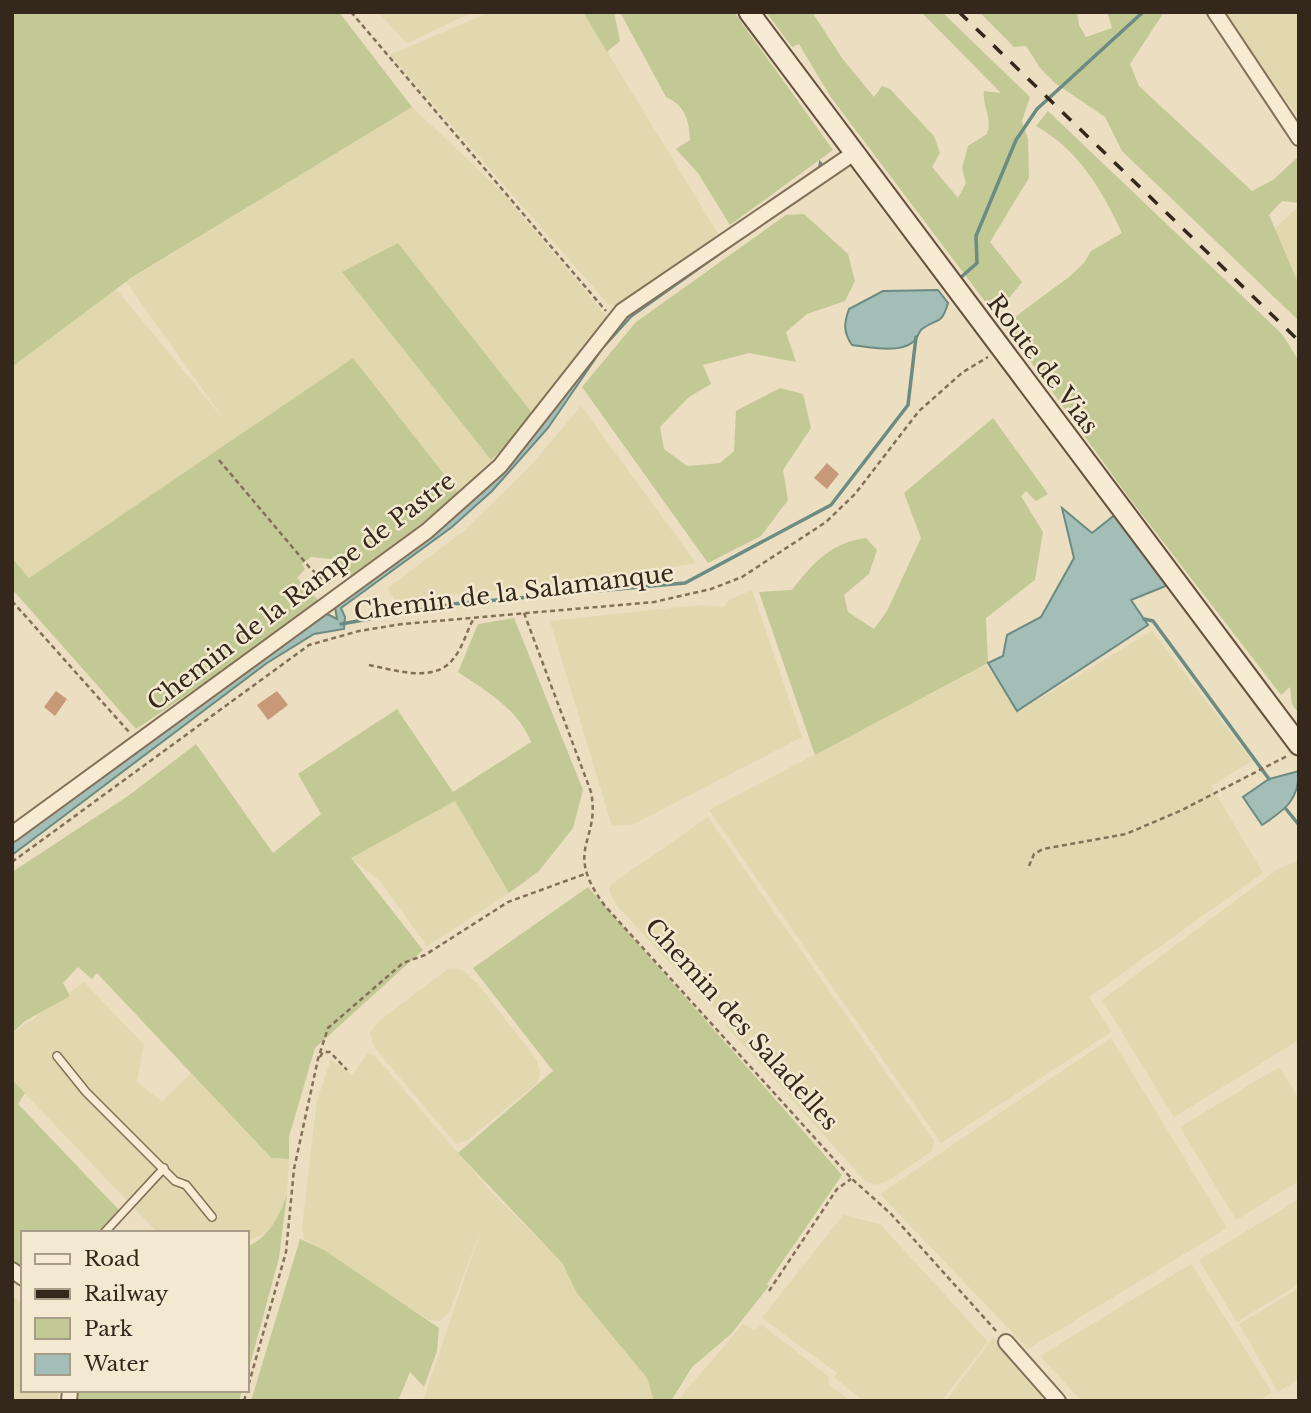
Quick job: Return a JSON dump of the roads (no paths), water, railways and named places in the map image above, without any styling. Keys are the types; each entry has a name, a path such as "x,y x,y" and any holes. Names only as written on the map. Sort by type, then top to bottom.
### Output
{"main road":[{"name":"Route de Vias","path":"749,12 1118,503 1296,748"}],"street":[{"path":"1214,12 1299,138"},
{"name":"Chemin de la Rampe de Pastre","path":"12,834 427,531 500,466 622,311 854,153"},
{"path":"1006,1342 1058,1401"}],"lane":[{"path":"57,1056 86,1092 175,1181 186,1185 212,1217"},
{"path":"106,1231 164,1168"}],"water":[{"path":"820,162 830,174 816,186 631,317 602,349 548,428 492,491 452,527 341,608 345,617 344,629 314,634 267,663 12,855 12,838 323,612 337,619 334,601 452,514 626,310 819,167"},
{"path":"938,290 948,303 943,316 922,329 915,341 907,346 875,348 852,345 849,340 845,327 849,309 883,291"},
{"path":"1062,508 1092,533 1121,510 1173,583 1131,600 1148,625 1017,711 988,663 1003,656 1007,635 1041,617 1074,558"},
{"path":"1299,771 1296,790 1289,803 1262,825 1243,797 1269,779"}],"waterway":[{"path":"959,279 977,263 976,236 1016,140 1037,109 1143,12"},
{"path":"341,624 453,604 685,583 831,505 908,405 916,337"},
{"path":"1144,619 1153,621 1269,779"},
{"path":"1286,809 1299,825"}],"railway":[{"path":"959,12 1299,341"}]}
